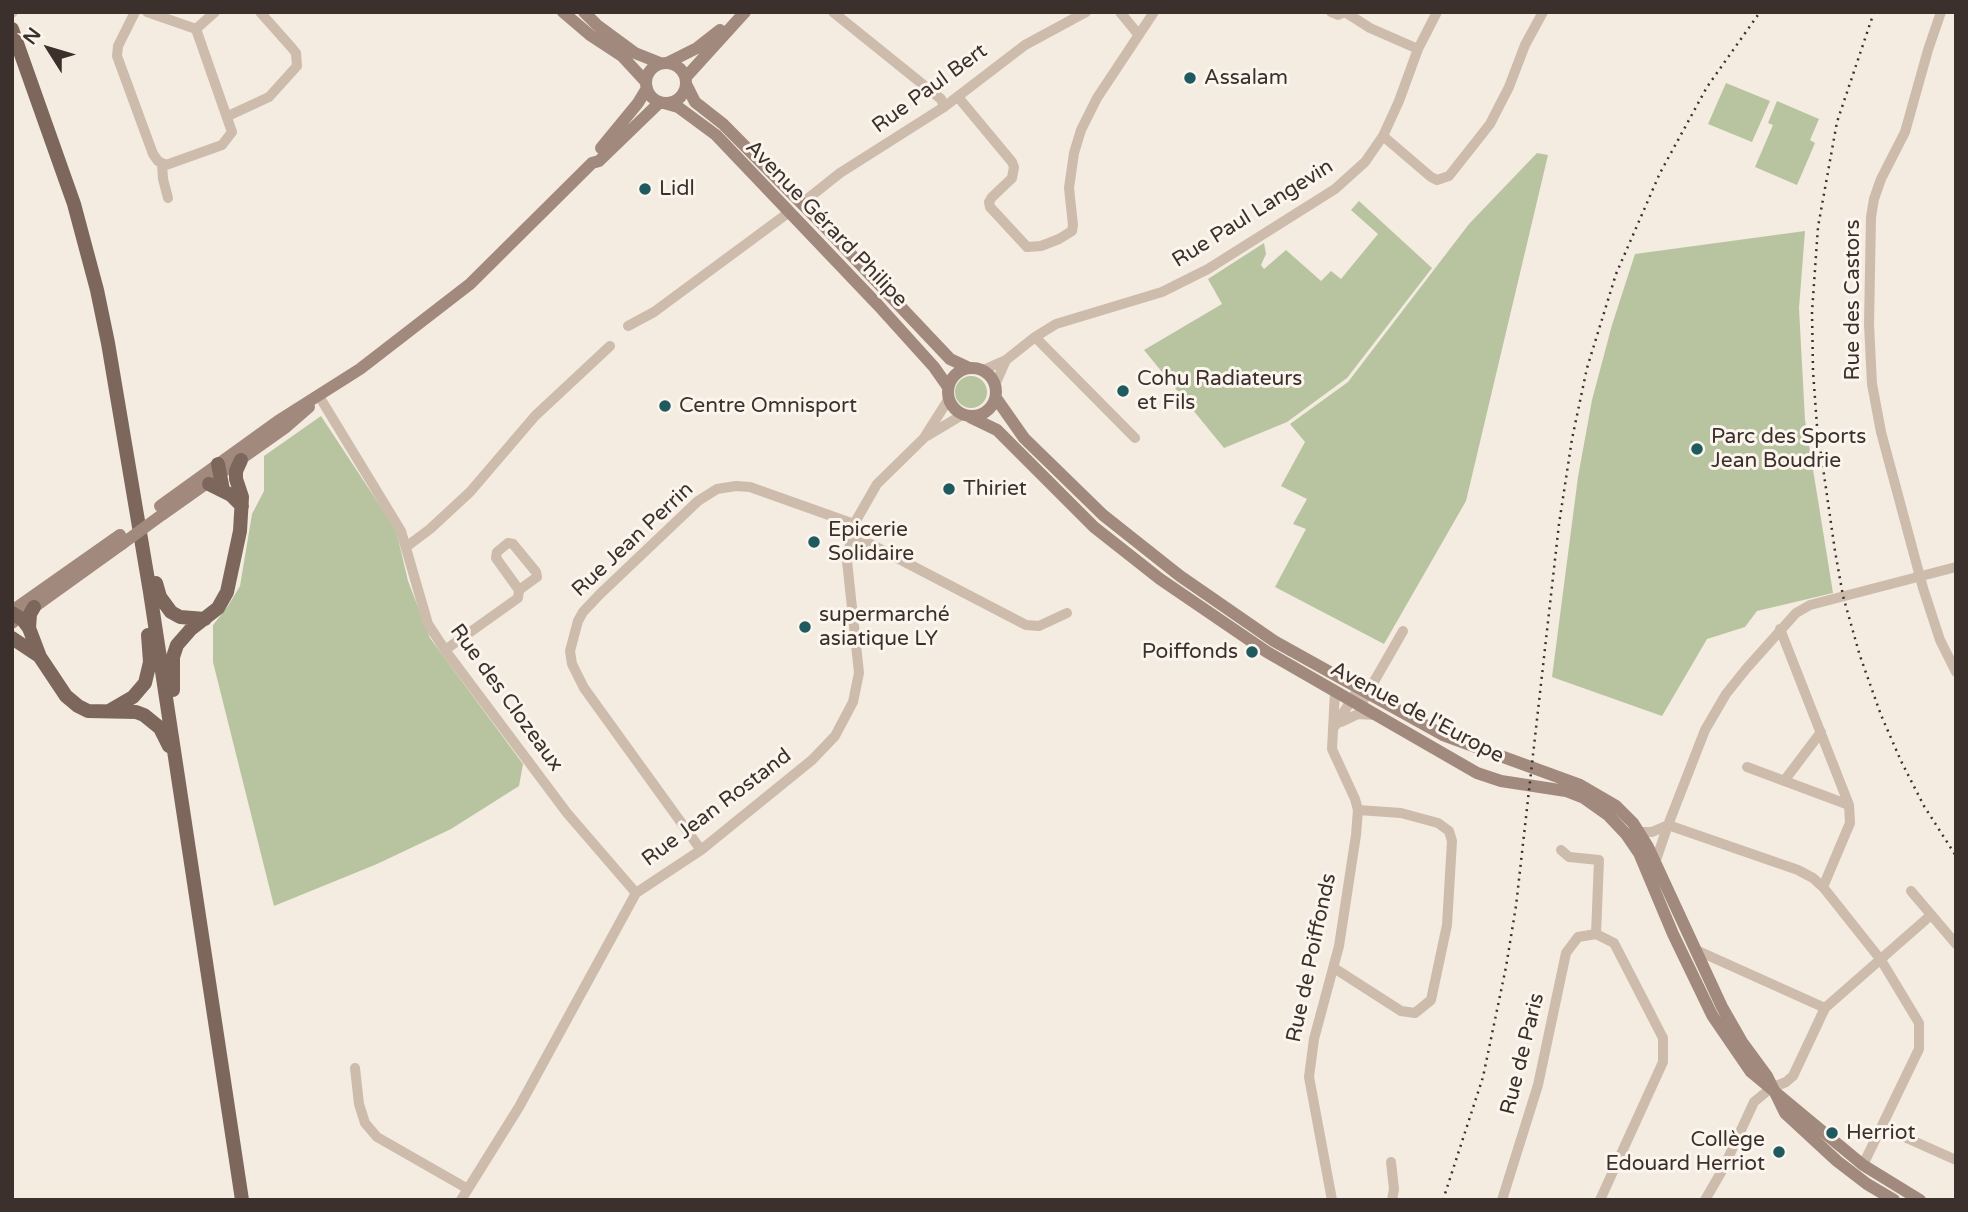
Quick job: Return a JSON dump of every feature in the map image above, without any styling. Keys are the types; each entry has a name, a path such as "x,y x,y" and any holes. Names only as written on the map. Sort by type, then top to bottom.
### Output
{"main road":[{"path":"563,12 590,35 622,56 646,85 651,96 670,103 681,97 686,82 742,15"},
{"path":"584,12 597,25 642,57 682,69 686,82"},
{"path":"592,163 638,103 650,70 697,48 742,15"},
{"path":"12,29 60,159 97,290 150,592 242,1200"},
{"name":"Avenue Gérard Philipe","path":"686,82 695,102 723,124 950,359 969,368"},
{"path":"161,510 222,477 299,406 360,369 470,284 592,163 598,161 662,102"},
{"name":"Avenue Gérard Philipe","path":"662,102 678,107 716,135 903,332 934,367 948,394"},
{"path":"969,368 983,370 988,374 995,392 989,410 983,414 966,416 956,412 948,394 955,374 969,368"},
{"name":"Avenue de l'Europe","path":"995,392 1024,438 1103,515 1180,576 1264,634 1453,740 1588,788 1616,806 1640,832 1722,1007 1742,1042 1768,1076 1771,1088 1785,1113 1837,1161 1867,1184 1896,1197 1920,1200"},
{"path":"40,657 14,638 16,619 161,510 236,471 241,460 294,420 319,396"},
{"name":"Avenue de l'Europe","path":"966,416 997,430 1094,527 1160,579 1266,652 1477,773 1501,781 1566,791 1590,802 1608,815 1639,853 1673,934 1712,1015 1751,1072 1863,1165 1896,1197"},
{"path":"168,714 174,706 172,670 177,645 183,636 218,608 228,592 242,506 222,477"},
{"path":"16,619 30,614 34,607 121,539"},
{"path":"145,565 160,597 171,612 180,617 205,619"},
{"path":"108,712 140,691 148,676 150,662 146,610 150,592"},
{"path":"16,619 66,696 88,711 136,712 149,718 160,728 175,760"}],"street":[{"path":"135,12 118,46 117,56 153,154 162,164 168,198"},
{"path":"147,12 196,30 232,132 222,145 172,165 162,164"},
{"path":"196,30 215,12"},
{"path":"228,116 265,100 297,66 296,53 260,12"},
{"path":"832,12 941,99 944,107"},
{"name":"Rue Paul Bert","path":"801,204 840,173 944,107 1025,45 1086,12"},
{"path":"1120,12 1138,34"},
{"path":"958,97 1014,167 1012,178 992,197 990,207 1024,245 1033,248 1067,235 1072,231 1073,225 1069,188 1076,141 1097,98 1154,12"},
{"path":"1331,12 1338,15 1345,12 1370,28 1418,49"},
{"name":"Rue Paul Langevin","path":"983,370 1006,360 1056,324 1162,292 1208,269 1335,189 1365,162 1383,136 1418,49 1437,12"},
{"path":"1383,136 1431,177 1437,180 1448,176 1490,124 1510,87 1525,45 1544,12"},
{"name":"Rue des Castors","path":"1941,12 1905,132 1878,184 1871,217 1869,324 1871,384 1881,432 1920,577 1940,640 1956,672"},
{"path":"628,326 654,312 788,213"},
{"path":"1035,337 1135,438"},
{"path":"407,547 470,492 535,416 610,346"},
{"name":"Rue Paul Langevin","path":"995,392 1006,360"},
{"name":"Rue Jean Rostand","path":"924,438 948,394"},
{"name":"Rue des Clozeaux","path":"319,396 401,531 428,624 559,803 636,893"},
{"name":"Rue Jean Rostand","path":"461,1200 519,1107 636,893 701,850 812,760 835,736 853,702 859,673 847,561 854,524 877,484 924,438 966,416"},
{"name":"Rue Jean Perrin","path":"701,850 584,688 572,664 570,651 578,621 600,594 698,501 717,489 750,487 854,524"},
{"path":"851,534 1026,625 1039,626 1067,613"},
{"path":"445,650 518,598 519,590 496,558 496,552 508,543 513,544 536,572 537,577 519,590"},
{"path":"1655,863 1705,730 1726,694 1796,613 1810,606 1956,567"},
{"path":"1780,629 1849,805 1850,823 1823,887"},
{"path":"1333,729 1356,704 1404,631"},
{"name":"Rue de Poiffonds","path":"1332,1200 1309,1077 1314,1039 1334,968 1346,911 1357,810 1355,799 1332,750 1335,692"},
{"path":"1333,729 1350,716 1376,715"},
{"path":"1784,781 1821,732"},
{"path":"1747,767 1849,805"},
{"path":"1334,968 1401,1011 1415,1013 1431,1000 1447,925 1452,841 1449,831 1438,823 1401,813 1357,810"},
{"path":"1640,832 1651,832 1668,825 1798,870 1823,887 1881,960 1919,1023 1919,1049 1863,1165"},
{"path":"1561,850 1569,856 1600,860 1596,933 1614,943 1663,1038 1663,1062 1600,1200"},
{"path":"1910,891 1956,944"},
{"path":"1705,1200 1723,1169 1754,1102 1771,1088 1793,1076 1825,1008 1931,915"},
{"name":"Rue de Paris","path":"1502,1200 1538,1085 1566,953 1578,937 1596,933"},
{"path":"1696,950 1825,1008"},
{"path":"355,1068 359,1104 366,1123 377,1136 468,1189"},
{"path":"1882,1127 1956,1160"},
{"path":"1391,1162 1394,1189 1391,1200"}],"green space":[{"path":"1726,83 1770,101 1752,142 1708,124"},
{"path":"1777,101 1819,119 1810,140 1815,143 1797,185 1755,167 1773,125 1768,123"},
{"path":"1537,153 1548,155 1466,501 1384,644 1275,587 1306,529 1293,524 1307,499 1281,486 1305,442 1290,424 1348,382 1469,224"},
{"path":"1359,201 1432,268 1347,378 1287,422 1224,448 1144,350 1222,304 1208,279 1264,243 1266,254 1261,265 1264,269 1286,250 1321,281 1331,271 1341,279 1378,234 1351,210"},
{"name":"Parc des Sports Jean Boudrie","path":"1805,231 1799,308 1805,420 1833,593 1757,611 1745,627 1707,639 1662,716 1552,677 1578,477 1592,400 1635,254"},
{"path":"971,376 983,380 987,392 983,404 971,408 959,404 955,392 959,380"},
{"path":"321,416 396,530 408,581 430,638 523,764 519,786 451,829 377,864 274,906 213,662 213,625 240,586 252,514 264,491 264,456"}],"railway":[{"path":"1443,1200 1483,1077 1506,967 1516,906 1559,524 1572,439 1587,368 1616,274 1660,173 1707,87 1760,12"},
{"path":"1874,12 1837,122 1818,227 1812,312 1817,426 1843,596 1860,656 1901,761 1924,806 1956,856"}],"place":[{"name":"Assalam","path":"1190,78"},
{"name":"Lidl","path":"645,189"},
{"name":"Cohu Radiateurs et Fils","path":"1123,391"},
{"name":"Centre Omnisport","path":"665,406"},
{"name":"Parc des Sports Jean Boudrie","path":"1697,449"},
{"name":"Thiriet","path":"949,489"},
{"name":"Epicerie Solidaire","path":"814,542"},
{"name":"supermarché asiatique LY","path":"805,627"},
{"name":"Poiffonds","path":"1252,652"},
{"name":"Herriot","path":"1832,1133"},
{"name":"Collège Edouard Herriot","path":"1779,1152"}]}
